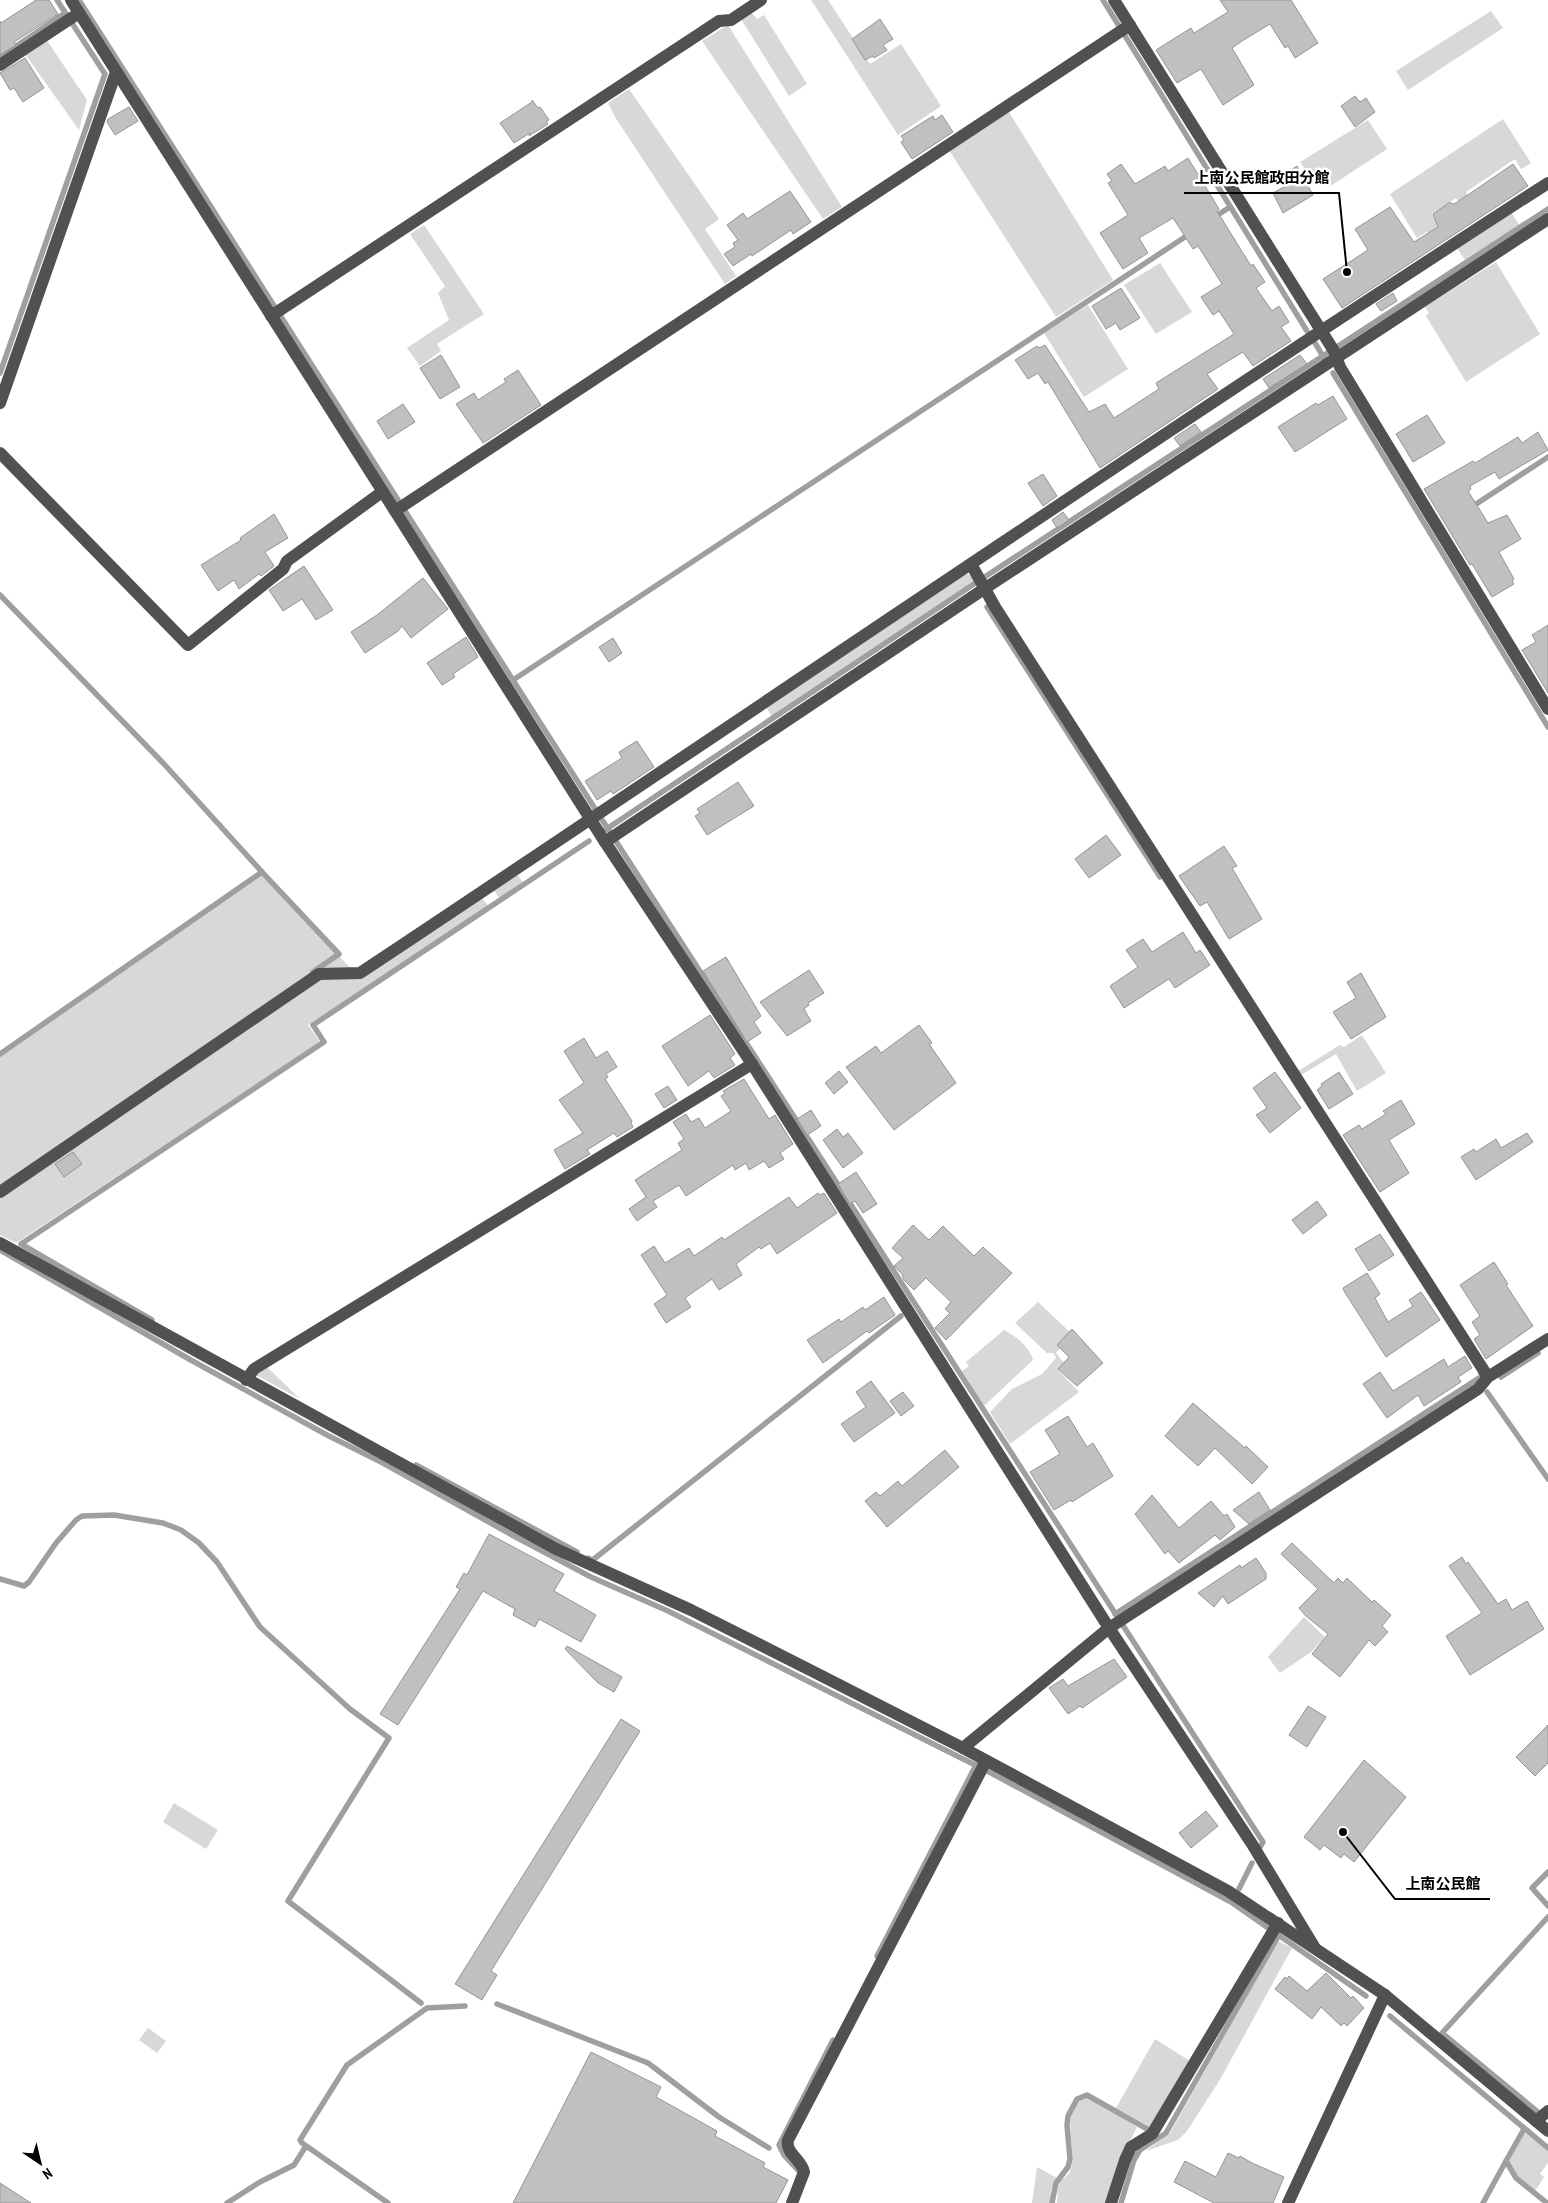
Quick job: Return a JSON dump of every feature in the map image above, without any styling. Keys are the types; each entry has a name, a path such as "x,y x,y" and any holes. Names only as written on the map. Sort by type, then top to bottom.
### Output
{"street":[{"path":"276,313 719,21 731,20 761,0"},
{"path":"1114,0 1124,29 1334,352 1345,375 1548,709"},
{"path":"0,65 74,8 276,313 382,492 399,508 611,839 752,1064 1116,1623 1315,1948"},
{"path":"399,508 1124,29"},
{"path":"0,403 116,72"},
{"path":"0,1192 319,974 360,973 1320,331 1548,183"},
{"path":"611,839 981,584 1334,352 1548,219"},
{"path":"0,453 188,645 283,569 287,561 382,492"},
{"path":"971,564 981,584 1488,1377"},
{"path":"249,1376 752,1064"},
{"path":"0,1243 249,1376 556,1549 691,1610 963,1748 984,1765 1228,1892 1275,1929 1315,1948 1384,1995 1548,2131"},
{"path":"963,1748 1116,1623 1478,1389 1488,1377 1548,1339"},
{"path":"792,2203 804,2172 789,2149 788,2140 984,1765"},
{"path":"1111,2203 1131,2147 1152,2134 1275,1929"},
{"path":"1288,2203 1384,1995"},
{"path":"1536,2120 1548,2111"}],"shaded area":[{"path":"811,0 828,0 870,64 901,44 941,106 898,135"},
{"path":"1491,11 1503,28 1408,90 1396,71"},
{"path":"751,12 757,19 764,15 807,84 789,96 741,19"},
{"path":"728,25 842,207 823,219 702,41"},
{"path":"46,39 87,100 79,130 25,54"},
{"path":"629,89 719,219 705,229 736,276 725,284 615,117 608,103"},
{"path":"1009,112 1113,280 1056,317 949,150"},
{"path":"1503,119 1531,163 1521,169 1515,159 1466,192 1472,203 1463,209 1456,198 1432,214 1443,233 1433,240 1427,232 1417,238 1390,194"},
{"path":"1368,120 1387,149 1329,187 1317,171 1310,176 1300,162"},
{"path":"1511,212 1519,225 1465,260 1457,248"},
{"path":"424,225 484,314 437,344 441,351 420,366 407,348 449,320 438,293 445,286 410,234"},
{"path":"1496,262 1540,334 1466,382 1426,316 1429,313 1425,307"},
{"path":"1160,263 1192,312 1156,334 1124,285"},
{"path":"1088,305 1128,369 1084,397 1044,333"},
{"path":"966,574 971,575 976,581 772,717 766,707"},
{"path":"259,872 360,978 480,895 489,907 308,1025 320,1042 16,1243 0,1235 0,1051"},
{"path":"516,872 523,883 500,899 492,888"},
{"path":"1362,1035 1386,1073 1357,1091 1336,1054 1301,1075 1298,1071 1340,1045 1344,1047"},
{"path":"1038,1302 1072,1334 1056,1353 1065,1364 1058,1370 1079,1392 1010,1444 990,1412 1012,1389 1042,1374 1056,1358 1053,1353 1047,1353 1015,1323"},
{"path":"1004,1330 1022,1342 1029,1350 1033,1360 984,1406 962,1371 969,1366 966,1362"},
{"path":"266,1366 300,1399 256,1375"},
{"path":"1304,1617 1325,1637 1311,1652 1280,1673 1268,1657"},
{"path":"174,1803 218,1830 206,1849 163,1822"},
{"path":"1278,1941 1292,1948 1221,2078 1187,2131 1178,2140 1146,2151 1170,2133"},
{"path":"148,2028 166,2041 157,2053 139,2040"},
{"path":"1155,2039 1190,2061 1150,2127 1116,2108"},
{"path":"1087,2097 1137,2127 1120,2160 1107,2203 1057,2203 1059,2184 1070,2172 1072,2163 1071,2120 1073,2110 1078,2102"},
{"path":"1525,2133 1548,2150 1548,2163 1540,2174 1544,2177 1535,2191 1514,2173 1509,2161"},
{"path":"1037,2167 1057,2178 1051,2190 1050,2203 1032,2203"}],"building":[{"path":"36,0 49,0 58,14 14,42 16,45 0,55 0,21 1,23"},
{"path":"1220,0 1291,0 1318,43 1295,58 1288,46 1285,48 1270,24 1242,41 1232,48 1254,85 1223,105 1201,69 1177,83 1156,50 1191,28 1194,33 1228,12"},
{"path":"880,19 893,39 883,45 887,50 874,58 873,56 865,60 852,39"},
{"path":"25,58 44,88 23,102 14,88 10,90 0,73"},
{"path":"1355,96 1360,102 1366,98 1375,112 1355,127 1341,106"},
{"path":"532,100 538,108 540,107 549,120 546,122 548,124 514,143 500,123 532,102"},
{"path":"129,107 138,121 115,135 107,122 108,119"},
{"path":"942,115 953,132 912,159 901,142 904,140 901,136 933,116 935,120"},
{"path":"1188,158 1219,209 1217,211 1251,266 1253,264 1265,282 1256,288 1272,311 1279,306 1289,322 1281,327 1291,341 1253,366 1243,352 1207,374 1218,389 1100,468 1048,382 1045,384 1038,373 1028,379 1015,360 1037,346 1039,348 1045,345 1089,412 1105,404 1114,418 1159,389 1156,383 1234,334 1219,311 1213,315 1201,297 1222,284 1198,246 1193,249 1173,218 1139,238 1148,253 1123,269 1100,233 1128,215 1108,183 1112,181 1107,174 1121,164 1135,184 1165,166 1168,171"},
{"path":"1513,164 1528,186 1342,308 1323,279 1368,250 1355,229 1390,207 1414,242 1438,227 1433,214 1450,202 1452,204 1456,203"},
{"path":"1297,166 1313,195 1283,213 1273,193 1289,184 1283,175"},
{"path":"790,191 811,222 793,234 791,230 752,256 751,254 733,266 724,254 735,247 733,243 738,240 727,225 743,213 747,219"},
{"path":"1121,288 1140,318 1120,330 1116,323 1106,329 1092,306"},
{"path":"1393,293 1397,301 1381,311 1376,304"},
{"path":"441,355 460,387 440,399 420,368"},
{"path":"1300,355 1307,364 1269,388 1263,379"},
{"path":"518,370 541,405 483,443 456,404 474,393 478,400 506,382 504,379"},
{"path":"1333,396 1347,419 1295,452 1278,427 1316,403 1318,405"},
{"path":"403,404 415,422 388,439 377,421"},
{"path":"1427,415 1445,443 1413,462 1396,434"},
{"path":"1195,424 1201,432 1180,446 1174,438"},
{"path":"1538,432 1548,450 1499,479 1495,472 1470,486 1471,489 1468,491 1488,523 1507,515 1521,539 1499,552 1514,579 1512,580 1514,584 1492,597 1472,564 1470,565 1424,489 1473,461 1475,463 1518,437 1522,443"},
{"path":"1043,474 1057,496 1043,506 1028,483"},
{"path":"1063,512 1069,520 1057,528 1052,520"},
{"path":"274,514 288,538 265,552 274,566 261,576 259,574 239,589 234,580 218,591 201,565 241,540 240,538"},
{"path":"304,566 333,610 316,620 302,599 283,611 269,590"},
{"path":"423,578 448,609 411,638 402,626 398,631 365,653 351,632 377,615"},
{"path":"1548,625 1548,693 1522,650 1536,642 1532,635"},
{"path":"466,637 478,657 453,674 455,677 442,685 427,663"},
{"path":"613,638 622,653 609,662 599,647"},
{"path":"637,741 654,767 613,794 611,791 597,800 585,781 622,758 619,752"},
{"path":"738,782 754,806 707,835 695,816 700,813 697,809"},
{"path":"1106,835 1121,855 1089,878 1075,859"},
{"path":"1224,846 1237,866 1232,868 1262,919 1229,939 1207,902 1200,906 1179,876"},
{"path":"1183,932 1196,953 1200,950 1210,965 1175,988 1169,979 1124,1008 1110,986 1138,967 1126,950 1143,939 1152,952"},
{"path":"726,957 761,1016 754,1022 761,1033 747,1042 703,971"},
{"path":"809,970 824,993 808,1003 809,1005 804,1009 811,1021 787,1036 760,1002"},
{"path":"1361,973 1386,1017 1351,1039 1333,1012 1356,998 1347,982"},
{"path":"710,1015 735,1054 730,1058 735,1065 714,1078 709,1071 688,1086 662,1046"},
{"path":"919,1025 932,1043 929,1044 956,1083 894,1130 846,1067 876,1046 881,1053"},
{"path":"584,1038 596,1058 607,1051 617,1067 606,1074 608,1077 605,1079 632,1121 633,1127 617,1137 614,1133 587,1150 590,1154 565,1169 554,1150 583,1133 559,1100 584,1083 564,1051"},
{"path":"839,1071 848,1082 834,1094 825,1083"},
{"path":"1275,1072 1301,1108 1270,1133 1256,1115 1267,1108 1253,1088"},
{"path":"1339,1072 1353,1094 1329,1109 1317,1090 1322,1086 1321,1084"},
{"path":"744,1079 769,1119 775,1115 793,1144 780,1153 784,1159 769,1168 764,1161 749,1170 746,1163 735,1170 733,1165 686,1196 679,1185 653,1201 657,1207 637,1221 629,1209 646,1197 635,1180 682,1150 678,1143 684,1139 673,1122 686,1114 691,1122 699,1118 705,1128 731,1111 721,1096 725,1094 723,1091"},
{"path":"668,1086 677,1100 664,1108 655,1094"},
{"path":"1401,1100 1415,1124 1389,1140 1409,1173 1380,1192 1343,1135 1359,1125 1362,1129 1386,1114 1383,1111"},
{"path":"811,1110 821,1126 807,1135 797,1119"},
{"path":"837,1129 843,1137 848,1133 863,1153 843,1168 823,1140"},
{"path":"1527,1133 1533,1142 1476,1180 1461,1157 1474,1149 1476,1152 1496,1139 1501,1148"},
{"path":"73,1152 82,1164 64,1177 55,1164"},
{"path":"856,1172 877,1204 863,1213 855,1201 850,1204 838,1184"},
{"path":"818,1193 820,1195 824,1193 837,1213 777,1254 770,1243 761,1249 759,1247 736,1264 742,1275 719,1290 712,1279 685,1298 691,1307 666,1323 654,1304 667,1295 641,1255 654,1246 665,1263 689,1248 694,1256 722,1237 724,1240 789,1197 797,1208"},
{"path":"1317,1201 1327,1215 1303,1234 1292,1220"},
{"path":"913,1225 929,1240 943,1226 974,1256 983,1247 1012,1273 946,1340 935,1328 950,1313 945,1309 951,1302 926,1278 914,1290 894,1266 903,1258 892,1248"},
{"path":"1380,1234 1394,1255 1369,1271 1355,1249"},
{"path":"1494,1262 1508,1284 1506,1285 1533,1326 1486,1359 1474,1339 1480,1335 1472,1322 1480,1316 1460,1285"},
{"path":"1367,1273 1380,1294 1375,1298 1388,1322 1413,1306 1409,1300 1421,1292 1440,1320 1386,1357 1343,1288"},
{"path":"884,1297 895,1315 869,1333 867,1331 823,1363 807,1340 839,1319 841,1322 863,1307 865,1310"},
{"path":"1072,1329 1103,1363 1077,1386 1058,1369 1069,1357 1057,1345"},
{"path":"1465,1356 1472,1368 1458,1377 1461,1382 1424,1406 1418,1395 1387,1418 1363,1384 1380,1372 1393,1391 1444,1359 1448,1367"},
{"path":"871,1381 895,1413 854,1442 841,1424 866,1407 856,1392"},
{"path":"903,1392 914,1406 901,1416 890,1401"},
{"path":"1193,1403 1245,1448 1246,1446 1268,1467 1252,1484 1215,1448 1198,1466 1165,1436"},
{"path":"1068,1416 1087,1447 1093,1443 1113,1476 1072,1502 1071,1500 1054,1510 1030,1472 1060,1454 1045,1430"},
{"path":"945,1450 959,1467 887,1527 865,1501 876,1492 880,1496 898,1481 902,1486"},
{"path":"1259,1492 1270,1510 1249,1524 1233,1510"},
{"path":"1152,1495 1179,1528 1211,1501 1224,1516 1227,1514 1235,1527 1220,1540 1215,1535 1179,1563 1168,1551 1165,1554 1135,1514"},
{"path":"489,1534 564,1574 554,1591 596,1615 581,1642 539,1619 535,1627 513,1615 515,1609 483,1591 398,1725 380,1714 460,1589 456,1587 464,1573 467,1575"},
{"path":"1292,1543 1334,1583 1338,1578 1343,1583 1347,1578 1372,1602 1374,1600 1391,1615 1382,1626 1388,1632 1375,1646 1369,1640 1340,1677 1312,1654 1328,1634 1299,1608 1318,1589 1281,1554"},
{"path":"1462,1557 1466,1564 1468,1562 1498,1604 1506,1599 1512,1610 1527,1601 1544,1629 1470,1675 1446,1636 1482,1613 1449,1566"},
{"path":"1256,1558 1266,1573 1266,1579 1228,1604 1223,1596 1214,1607 1198,1593 1240,1565 1241,1568"},
{"path":"567,1646 622,1677 614,1692 598,1683 565,1649"},
{"path":"1114,1659 1127,1677 1082,1708 1080,1706 1068,1714 1049,1688 1063,1679 1068,1686"},
{"path":"1308,1706 1326,1717 1307,1747 1289,1735"},
{"path":"621,1719 640,1731 491,1971 497,1975 482,2000 455,1984"},
{"path":"1548,1725 1548,1763 1535,1776 1516,1757"},
{"path":"1364,1760 1406,1797 1354,1862 1344,1854 1341,1858 1324,1845 1320,1850 1304,1837"},
{"path":"1206,1811 1218,1826 1191,1848 1179,1833"},
{"path":"1326,1973 1364,2008 1347,2026 1344,2023 1341,2026 1321,2007 1312,2019 1275,1989 1285,1977 1287,1979 1289,1976 1307,1991"},
{"path":"591,2052 661,2087 656,2097 717,2131 715,2136 765,2163 763,2167 788,2180 776,2203 513,2203"},
{"path":"1228,2153 1239,2158 1240,2156 1284,2177 1273,2203 1214,2203 1174,2182 1185,2161 1216,2177"},
{"path":"0,2183 31,2203 0,2203"}],"waterway":[{"path":"0,373 105,74 57,0"},
{"path":"79,0 608,829 1263,1842 1260,1847"},
{"path":"1103,0 1307,331"},
{"path":"0,57 65,13"},
{"path":"1213,218 1230,207"},
{"path":"605,830 983,578 1548,209"},
{"path":"513,680 1191,233"},
{"path":"1315,343 1324,358"},
{"path":"1333,373 1548,727"},
{"path":"1470,508 1548,457"},
{"path":"0,595 164,764 339,954 313,972"},
{"path":"987,607 1160,877"},
{"path":"152,1320 21,1244 324,1042 313,1025 589,841"},
{"path":"0,1054 262,872"},
{"path":"0,1250 189,1359 591,1577 668,1611 991,1773 1231,1902 1366,1996"},
{"path":"588,1558 594,1559 901,1316"},
{"path":"1501,1377 1538,1353"},
{"path":"1115,1614 1482,1376 1481,1374"},
{"path":"1487,1392 1548,1479"},
{"path":"416,1465 577,1552"},
{"path":"0,1579 24,1586 29,1582 56,1543 76,1520 82,1516 114,1515 163,1523 181,1530 199,1543 217,1562 260,1627 350,1709 389,1738 288,1901 421,2003"},
{"path":"877,1956 976,1765"},
{"path":"1239,1889 1252,1863"},
{"path":"1548,1872 1532,1888 1548,1906"},
{"path":"1538,2112 1442,2033 1548,1917"},
{"path":"1121,2203 1134,2160 1140,2150 1166,2133 1279,1935"},
{"path":"497,2004 648,2063 719,2117 769,2148"},
{"path":"388,2203 300,2140 347,2065 427,2008 465,2006"},
{"path":"1390,2016 1548,2148"},
{"path":"798,2170 784,2155 779,2145 833,2040"},
{"path":"1052,2203 1056,2183 1068,2167 1070,2159 1068,2116 1077,2099 1087,2095 1149,2130"},
{"path":"1524,2129 1506,2161 1516,2178 1547,2203"},
{"path":"227,2203 260,2182 294,2165 306,2146"},
{"path":"1483,2203 1506,2161"}],"place":[{"name":"上南公民館政田分館","path":"1347,272"},
{"name":"上南公民館","path":"1343,1832"}]}
